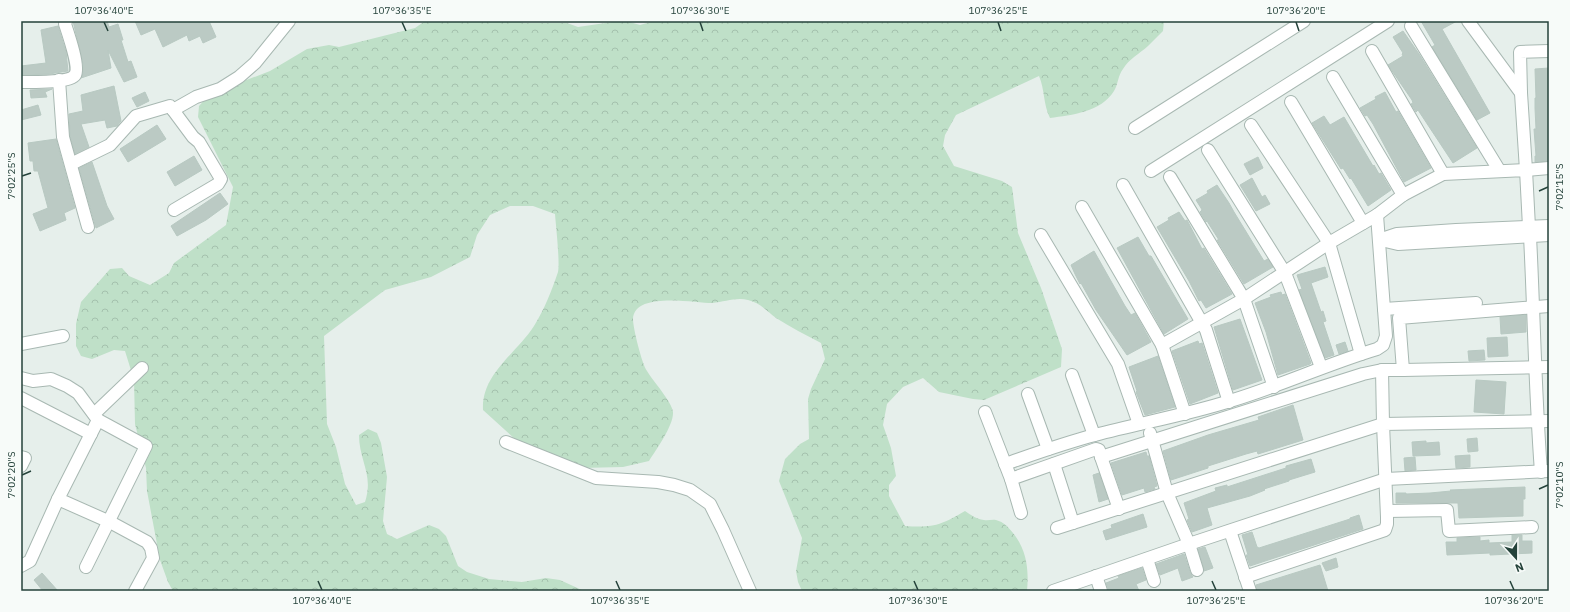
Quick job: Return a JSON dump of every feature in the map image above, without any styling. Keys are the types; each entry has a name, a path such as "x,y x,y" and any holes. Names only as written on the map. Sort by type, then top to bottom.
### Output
{"street":[{"path":"21,82 38,83 73,77 77,70 66,21"},
{"path":"173,110 196,97 220,89 239,77 255,63 289,21"},
{"path":"1135,128 1304,21"},
{"path":"1150,171 1388,21"},
{"path":"1468,21 1521,93"},
{"path":"1411,26 1499,170"},
{"path":"1372,51 1443,174"},
{"path":"1053,591 1386,478 1545,472 1543,421 1535,368 1534,303 1521,93 1520,52 1549,51"},
{"path":"1333,77 1403,196"},
{"path":"59,80 63,137 88,227"},
{"path":"1291,102 1363,223"},
{"path":"71,164 110,145 136,116 165,106 170,106 199,142 221,179 218,184 174,210"},
{"path":"1251,125 1329,244 1361,354"},
{"path":"1208,150 1285,273 1320,367"},
{"path":"1162,345 1244,299 1377,215 1403,196 1443,174 1549,168"},
{"path":"1170,178 1244,299 1274,387"},
{"path":"1123,185 1203,323 1229,402"},
{"path":"1082,207 1162,345 1185,414"},
{"path":"1005,464 1094,435 1185,414 1229,402 1274,387 1320,367 1377,349 1383,345 1386,336 1377,215"},
{"path":"1379,240 1398,244 1456,235 1529,231 1549,226"},
{"path":"1529,231 1549,235"},
{"path":"1041,235 1118,364 1151,440 1167,493 1189,544 1197,570"},
{"path":"1403,370 1399,318 1534,303 1549,299"},
{"path":"1384,309 1534,303 1549,306"},
{"path":"21,344 63,336"},
{"path":"21,566 30,561 58,499 91,434 96,417 142,368"},
{"path":"1101,457 1342,380 1382,370 1549,368"},
{"path":"1245,577 1385,530 1387,524 1387,511 1382,370"},
{"path":"1072,375 1094,435"},
{"path":"21,378 33,381 51,379 67,386 78,393 96,417 146,446 110,522 86,567"},
{"path":"1028,394 1048,449"},
{"path":"21,398 91,434"},
{"path":"985,412 1011,479 1021,513"},
{"path":"1057,528 1383,424 1543,421"},
{"path":"506,442 596,478 674,484 690,490 710,504 750,591"},
{"path":"1011,479 1096,449 1099,450 1119,509"},
{"path":"21,457 25,458 21,466"},
{"path":"1054,464 1073,523"},
{"path":"58,499 110,522 147,542 151,548 153,558 135,591"},
{"path":"1387,511 1447,510 1449,531 1532,527"},
{"path":"1230,531 1250,591"},
{"path":"1147,559 1154,581"},
{"path":"1096,576 1101,591"}],"green space":[{"path":"425,21 516,21 524,23 567,23 578,27 619,21 626,21 640,25 654,21 1164,21 1163,31 1125,65 1121,71 1114,91 1102,104 1076,114 1050,118 1046,108 1039,76 956,115 945,135 943,146 954,166 1002,181 1012,187 1018,233 1041,288 1062,349 1061,367 984,400 939,392 923,378 903,387 887,404 883,425 891,448 896,476 889,485 889,496 905,526 930,526 950,520 965,511 978,519 996,520 1004,523 1018,540 1024,553 1028,575 1027,591 802,591 798,582 796,571 802,538 779,481 785,459 800,444 809,439 808,399 825,359 821,343 776,318 760,305 752,301 735,299 712,303 666,300 643,305 636,310 633,324 645,367 669,403 673,412 671,424 649,461 623,467 581,468 516,440 483,410 484,397 488,385 501,365 527,336 538,320 556,279 559,261 555,214 533,206 510,206 490,215 477,235 470,257 431,277 385,290 324,336 327,424 336,447 345,484 356,505 365,502 368,484 361,453 359,435 368,429 377,433 381,443 387,477 383,521 387,534 397,539 429,525 439,529 446,536 458,566 467,572 489,579 522,582 546,578 560,580 584,591 173,591 160,560 147,491 146,468 135,424 134,380 125,351 114,350 92,359 81,356 76,346 76,324 81,302 110,269 122,268 129,276 150,285 169,273 174,263 226,225 233,187 198,117 199,106 210,94 270,71 307,49 329,45 339,47 415,28"}],"building":[{"path":"73,21 107,21 109,27 118,24 128,62 131,61 137,77 124,82 108,50 111,68 81,78 83,73 83,64"},
{"path":"135,21 209,21 216,37 203,43 200,36 189,41 187,35 163,47 155,29 141,35"},
{"path":"1421,21 1457,21 1442,29 1490,113 1477,120 1432,47 1435,45"},
{"path":"58,26 66,52 68,71 49,74 21,75 21,66 46,63 41,30"},
{"path":"1403,31 1419,54 1477,148 1453,163 1418,110 1416,112 1411,104 1413,103 1412,100 1388,65 1403,56 1403,53 1393,37"},
{"path":"1549,68 1549,161 1535,162 1535,69"},
{"path":"114,86 121,121 117,126 107,128 105,120 81,124 89,147 75,154 70,136 69,114 83,111 81,95"},
{"path":"52,89 45,92 47,97 31,98 30,90"},
{"path":"145,92 149,101 137,107 132,98"},
{"path":"1385,92 1396,112 1398,111 1431,168 1404,182 1373,124 1360,108"},
{"path":"38,105 41,115 21,120 21,110"},
{"path":"1324,116 1330,125 1344,117 1373,166 1374,165 1379,174 1381,173 1391,190 1368,206 1351,178 1350,179 1343,168 1341,169 1312,123"},
{"path":"157,125 166,139 128,162 120,149"},
{"path":"56,139 75,208 64,213 66,220 40,231 33,214 48,208 38,171 34,171 33,161 30,161 28,143"},
{"path":"194,156 202,170 175,186 167,172"},
{"path":"1258,157 1263,168 1250,175 1244,164"},
{"path":"92,162 107,206 114,219 96,228 79,168"},
{"path":"1252,178 1262,197 1265,195 1270,204 1256,211 1240,185"},
{"path":"1217,185 1264,261 1268,259 1273,267 1244,284 1217,240 1219,240 1200,212 1202,210 1196,200 1208,193 1207,191"},
{"path":"220,193 228,204 206,220 177,236 171,226"},
{"path":"1179,212 1185,221 1187,220 1202,249 1204,248 1232,294 1206,308 1201,300 1199,301 1157,227 1169,220 1168,218"},
{"path":"1138,237 1149,256 1151,256 1188,319 1164,334 1117,248"},
{"path":"1094,251 1125,306 1131,315 1135,313 1151,342 1127,355 1096,310 1081,283 1080,284 1071,265"},
{"path":"1325,267 1328,277 1311,283 1321,312 1323,311 1326,321 1323,322 1334,355 1325,358 1299,290 1302,289 1297,275"},
{"path":"1281,292 1282,295 1285,294 1311,363 1278,375 1266,332 1255,303 1271,297 1270,295"},
{"path":"1526,315 1526,332 1501,334 1500,317"},
{"path":"1240,319 1262,380 1233,390 1214,327"},
{"path":"1507,337 1508,356 1488,357 1487,338"},
{"path":"1198,341 1199,344 1202,343 1218,393 1190,404 1172,351"},
{"path":"1345,342 1348,351 1339,354 1336,345"},
{"path":"1484,350 1485,360 1469,361 1468,351"},
{"path":"1158,356 1175,407 1145,415 1136,392 1137,391 1129,367"},
{"path":"1476,380 1506,382 1504,414 1474,412"},
{"path":"1293,405 1303,440 1258,454 1257,451 1246,454 1171,480 1163,451 1208,435 1259,420 1258,417"},
{"path":"1477,438 1478,451 1468,452 1467,439"},
{"path":"1426,441 1426,443 1439,442 1440,455 1413,456 1412,442"},
{"path":"1146,452 1147,456 1149,456 1157,486 1154,487 1155,489 1145,492 1144,488 1122,495 1111,463"},
{"path":"1470,455 1470,467 1456,468 1455,456"},
{"path":"1415,457 1416,470 1405,471 1404,458"},
{"path":"1311,459 1315,472 1264,489 1265,490 1250,496 1207,508 1212,525 1192,532 1187,520 1189,519 1184,503 1216,491 1215,488 1227,485 1227,487 1286,468 1286,466"},
{"path":"1099,473 1108,499 1099,502 1093,475"},
{"path":"1525,487 1523,516 1459,518 1458,503 1396,503 1396,493 1430,493 1451,491 1450,490"},
{"path":"1143,514 1147,527 1106,540 1103,531 1112,528 1111,525"},
{"path":"1359,515 1363,529 1250,566 1242,535 1252,532 1257,547 1259,548"},
{"path":"1512,535 1522,535 1522,541 1532,541 1532,553 1447,555 1446,542 1457,542 1457,538 1480,537 1480,541 1489,540 1489,543 1512,542"},
{"path":"1205,547 1213,568 1204,571 1198,549"},
{"path":"1184,554 1193,577 1182,581 1178,568 1160,575 1156,564"},
{"path":"1336,558 1338,567 1326,571 1322,563"},
{"path":"1320,565 1328,591 1257,591 1256,585"},
{"path":"1142,568 1146,580 1136,584 1139,591 1109,591 1106,583 1119,578 1118,576"},
{"path":"42,573 58,591 43,591 34,580"}]}
